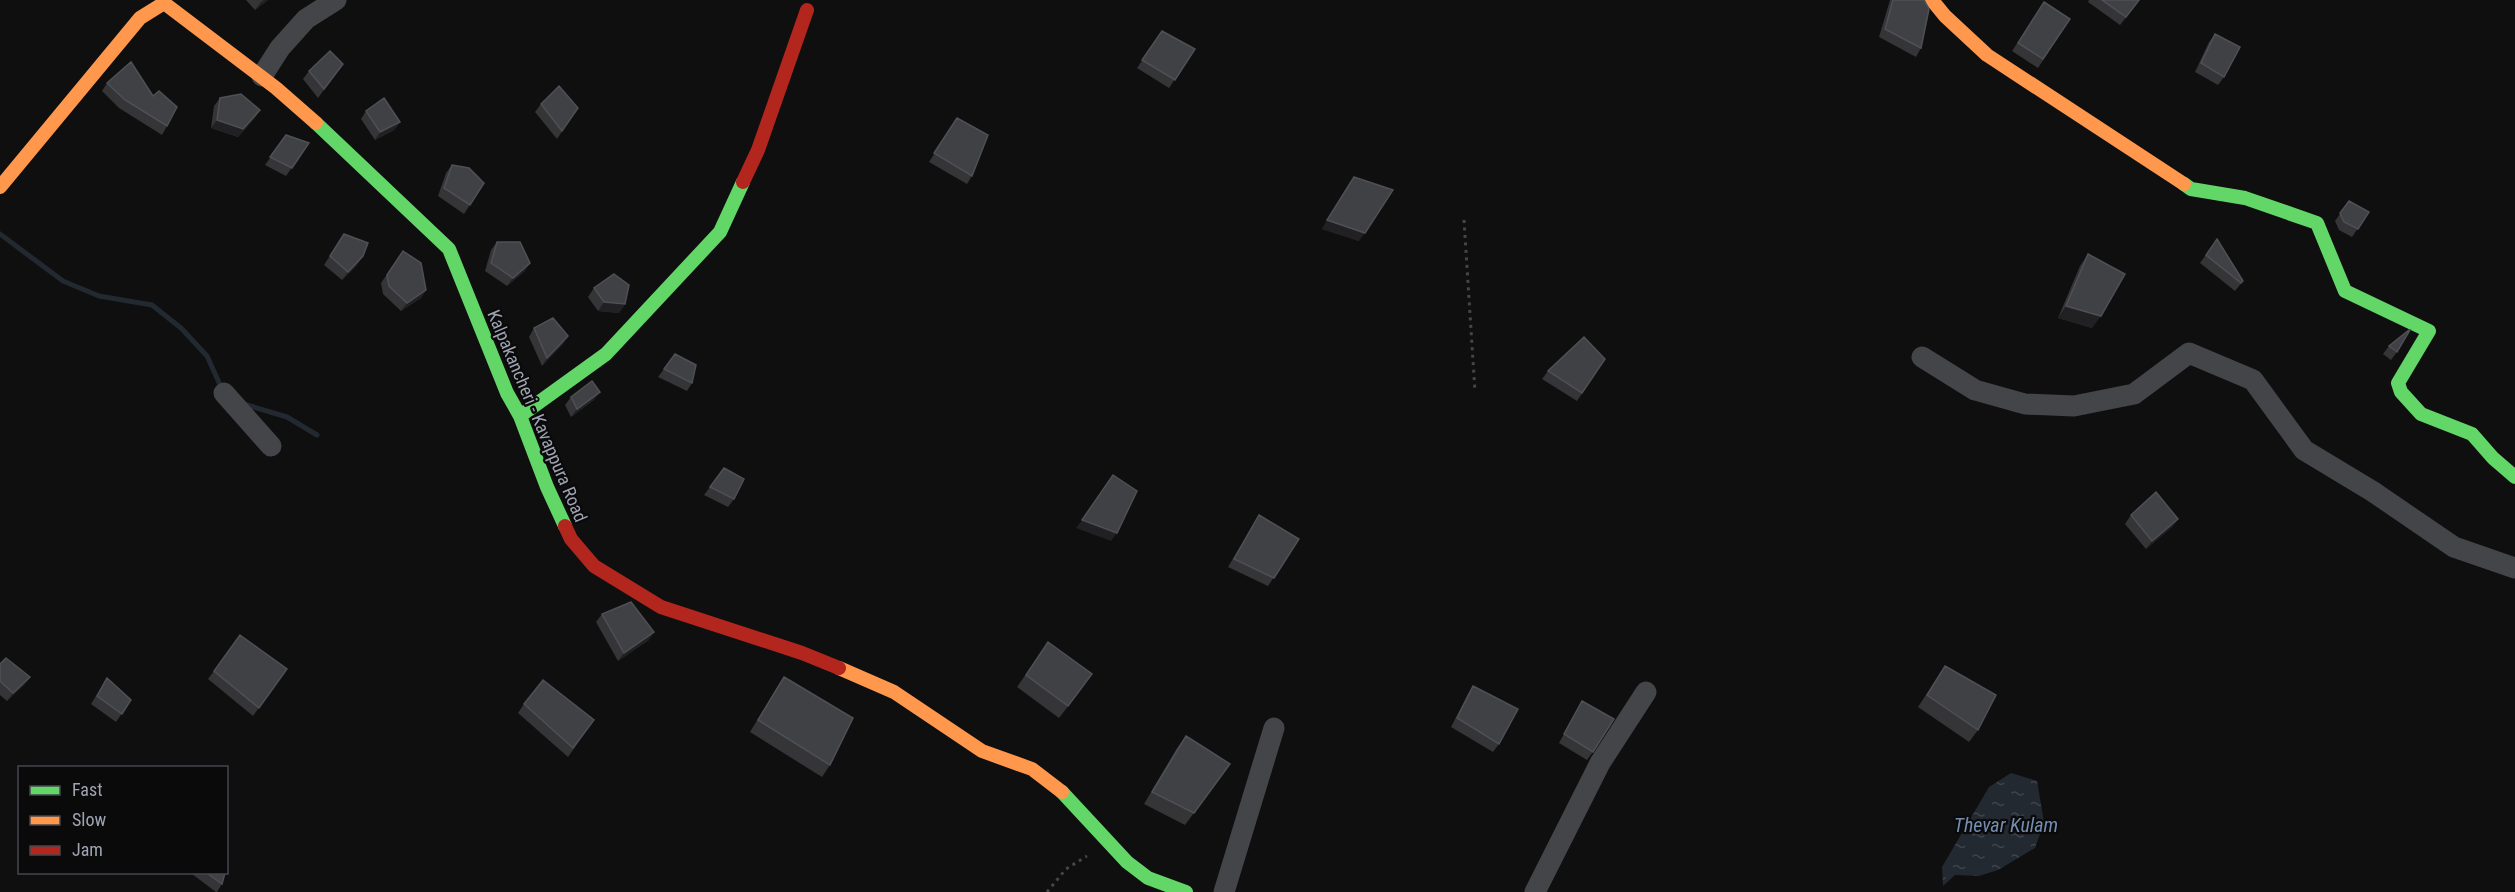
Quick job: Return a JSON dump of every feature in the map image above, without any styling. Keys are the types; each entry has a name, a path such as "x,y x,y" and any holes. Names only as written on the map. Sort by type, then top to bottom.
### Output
{"street":[{"path":"262,76 280,48 306,19 336,0"},
{"path":"1932,0 1945,16 1987,55 2191,189 2245,198 2317,223 2345,291 2429,331 2398,383 2401,392 2421,414 2472,434 2493,458 2515,477"},
{"name":"Kalpakancheri - Kavappura Road","path":"0,187 140,18 165,2 262,76 358,161 449,249 507,393 520,416 539,470 571,539 594,566 661,607 802,653 868,679 894,692 982,751 1032,769 1066,795 1097,832 1127,862 1148,878 1186,892"},
{"path":"520,416 606,354 720,232 758,150 807,10"},
{"path":"1922,357 1975,390 2025,404 2074,406 2134,394 2189,353 2253,380 2304,450 2373,491 2454,547 2515,567"},
{"path":"224,393 271,446"},
{"path":"1535,892 1600,763 1646,692"},
{"path":"1224,892 1274,728"}],"path":[{"path":"1464,220 1475,392"},
{"path":"1047,892 1066,869 1109,842"}],"water":[{"name":"Thevar Kulam","path":"2011,773 2037,781 2044,822 2035,848 1998,870 1979,876 1955,875 1943,886 1942,867 1989,787"}],"building":[{"path":"1893,0 1924,0 1929,9 1921,48 1885,29"},
{"path":"2102,0 2139,0 2126,17"},
{"path":"2044,2 2070,19 2043,59 2018,43"},
{"path":"1162,31 1195,49 1175,80 1142,60"},
{"path":"2215,34 2240,47 2224,77 2201,63"},
{"path":"330,51 343,64 324,89 309,71"},
{"path":"131,62 153,96 159,91 177,107 167,126 125,100 107,83"},
{"path":"559,86 578,108 562,131 541,104"},
{"path":"241,94 260,110 243,129 217,120 220,98"},
{"path":"384,98 400,122 380,132 366,111"},
{"path":"957,118 988,135 972,176 934,153"},
{"path":"286,135 309,143 292,168 270,157"},
{"path":"452,165 469,168 484,183 470,205 444,188"},
{"path":"1354,177 1393,190 1365,233 1327,220"},
{"path":"2349,201 2369,212 2358,229 2344,222 2340,213"},
{"path":"344,234 368,243 363,256 348,272 330,256"},
{"path":"2217,239 2243,281 2241,283 2206,255"},
{"path":"497,242 520,242 530,263 513,278 491,263"},
{"path":"403,251 421,263 426,290 407,303 389,286 387,275"},
{"path":"2088,254 2125,274 2101,316 2066,306"},
{"path":"614,274 629,285 625,304 604,302 594,288"},
{"path":"553,318 568,336 547,358 534,328"},
{"path":"2409,330 2397,352 2389,346"},
{"path":"1584,337 1605,359 1582,393 1548,371"},
{"path":"675,354 696,365 692,383 664,369"},
{"path":"592,381 600,392 577,409 571,397"},
{"path":"724,468 744,479 734,499 710,487"},
{"path":"1113,475 1137,491 1117,533 1082,520"},
{"path":"2156,492 2178,519 2152,541 2131,515"},
{"path":"1259,515 1299,539 1274,578 1234,559"},
{"path":"631,602 654,632 624,653 602,614"},
{"path":"240,635 287,669 259,708 214,671"},
{"path":"1048,642 1092,674 1068,706 1026,675"},
{"path":"6,658 30,677 13,693 0,681 0,664"},
{"path":"1945,666 1996,695 1978,730 1927,695"},
{"path":"784,677 853,718 830,765 758,720"},
{"path":"107,678 131,700 122,714 97,696"},
{"path":"543,680 594,720 573,748 524,704"},
{"path":"1473,686 1518,709 1499,744 1457,718"},
{"path":"1582,701 1614,719 1593,752 1564,734"},
{"path":"1186,736 1230,764 1194,813 1152,792"},
{"path":"208,874 225,874 222,884"}],"waterway":[{"path":"0,234 63,281 99,296 152,305 181,328 207,356 222,389"},
{"path":"244,404 287,417 317,435"}],"traffic: fast":[{"path":"316,123 449,249 507,393 520,416 547,487 565,526"},
{"path":"520,416 606,354 720,232 743,182"},
{"path":"2184,184 2191,189 2245,198 2317,223 2345,291 2429,331 2398,383 2401,392 2421,414 2472,434 2493,458 2515,477"},
{"path":"1062,792 1127,862 1148,878 1186,892"}],"traffic: slow":[{"path":"1932,0 1945,16 1987,55 2184,184"},
{"path":"0,187 140,18 164,3 276,88 316,123"},
{"path":"839,668 894,692 982,751 1032,769 1062,792"}],"traffic: jam":[{"path":"743,182 758,150 807,10"},
{"path":"565,526 571,539 594,566 661,607 802,653 839,668"}]}
